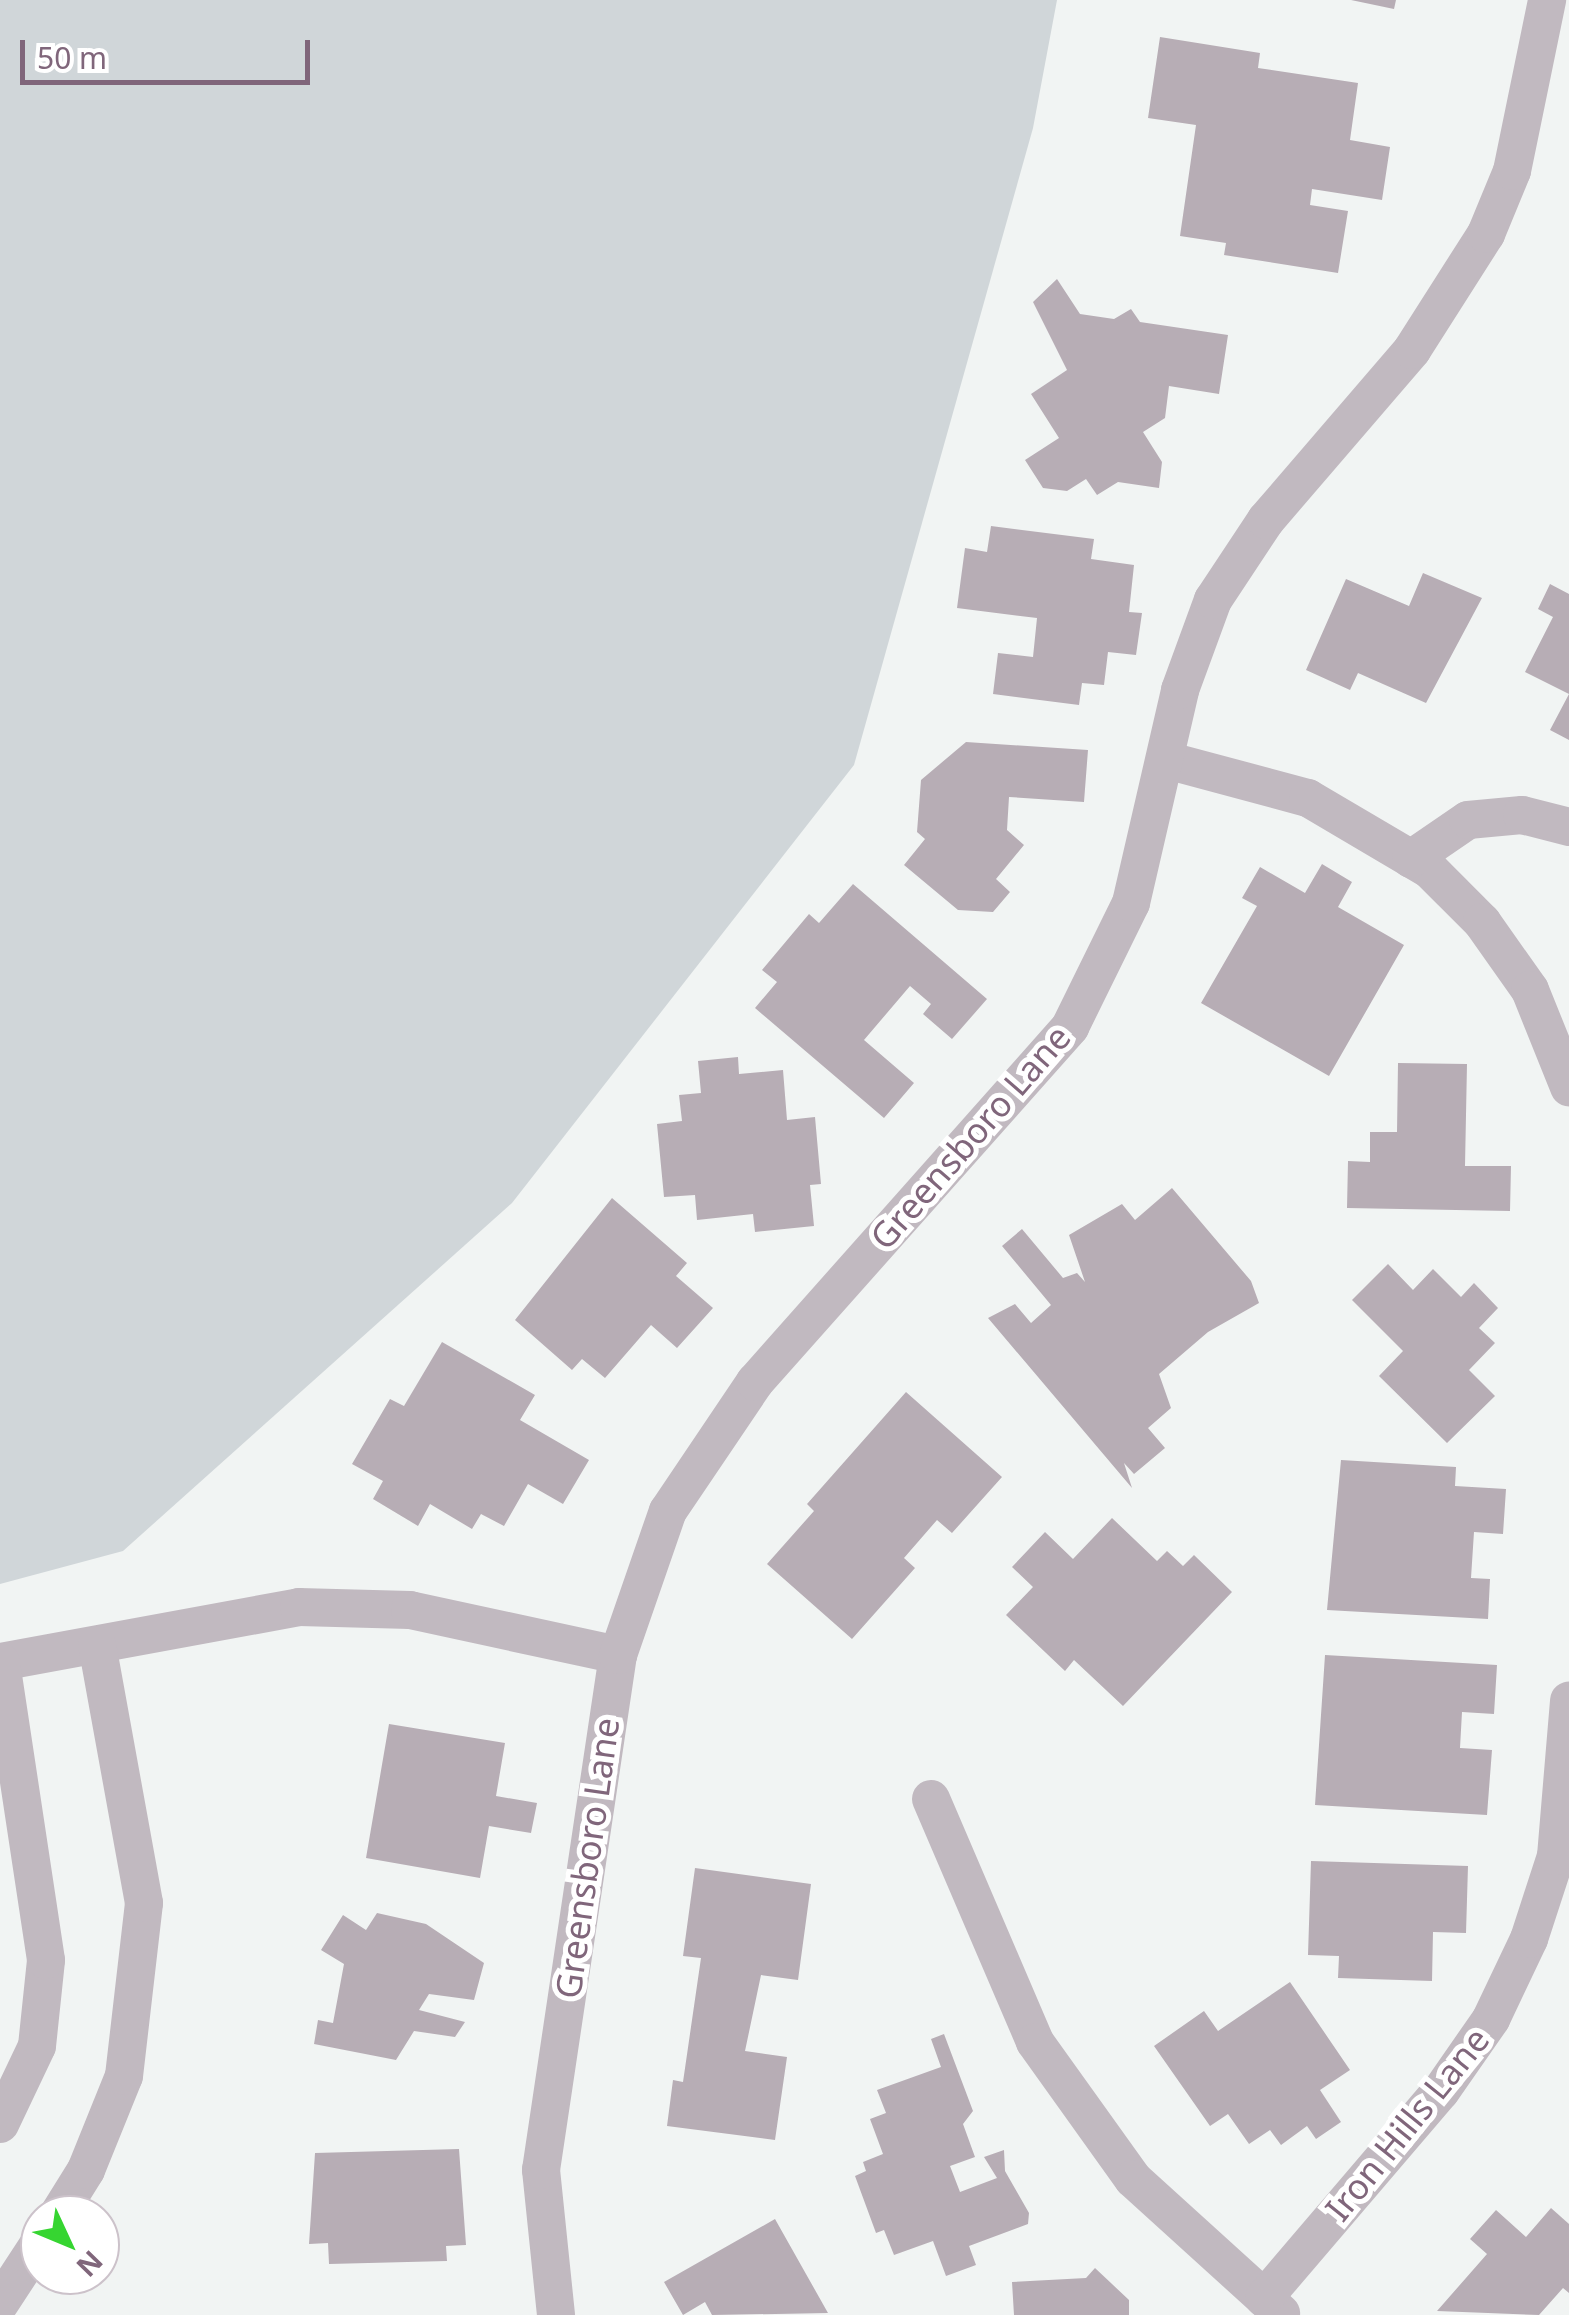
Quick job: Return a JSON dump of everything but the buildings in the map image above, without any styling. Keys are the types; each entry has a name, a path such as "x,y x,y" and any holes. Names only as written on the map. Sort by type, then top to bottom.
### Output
{"street":[{"name":"Greensboro Lane","path":"556,2315 541,2170 618,1655 668,1511 755,1382 1070,1028 1130,903 1180,690 1213,600 1266,520 1412,350 1486,234 1512,171 1546,0"},
{"path":"1166,760 1308,798 1411,859 1482,922 1530,990 1560,1021 1569,1087"},
{"path":"1411,859 1468,820 1522,816 1569,827"},
{"path":"0,2124 37,2046 46,1960 0,1662 318,1608 410,1610 618,1655"},
{"path":"70,2195 86,2170 124,2076 144,1903 97,1644"},
{"name":"Iron Hills Lane","path":"1273,2307 1441,2091 1491,2019 1530,1939 1556,1856 1569,1702"},
{"path":"931,1799 1035,2042 1134,2179 1273,2307"},
{"path":"0,2304 20,2273"}],"shaded area":[{"path":"0,0 1057,0 1033,128 854,765 512,1203 123,1551 0,1584"}]}
